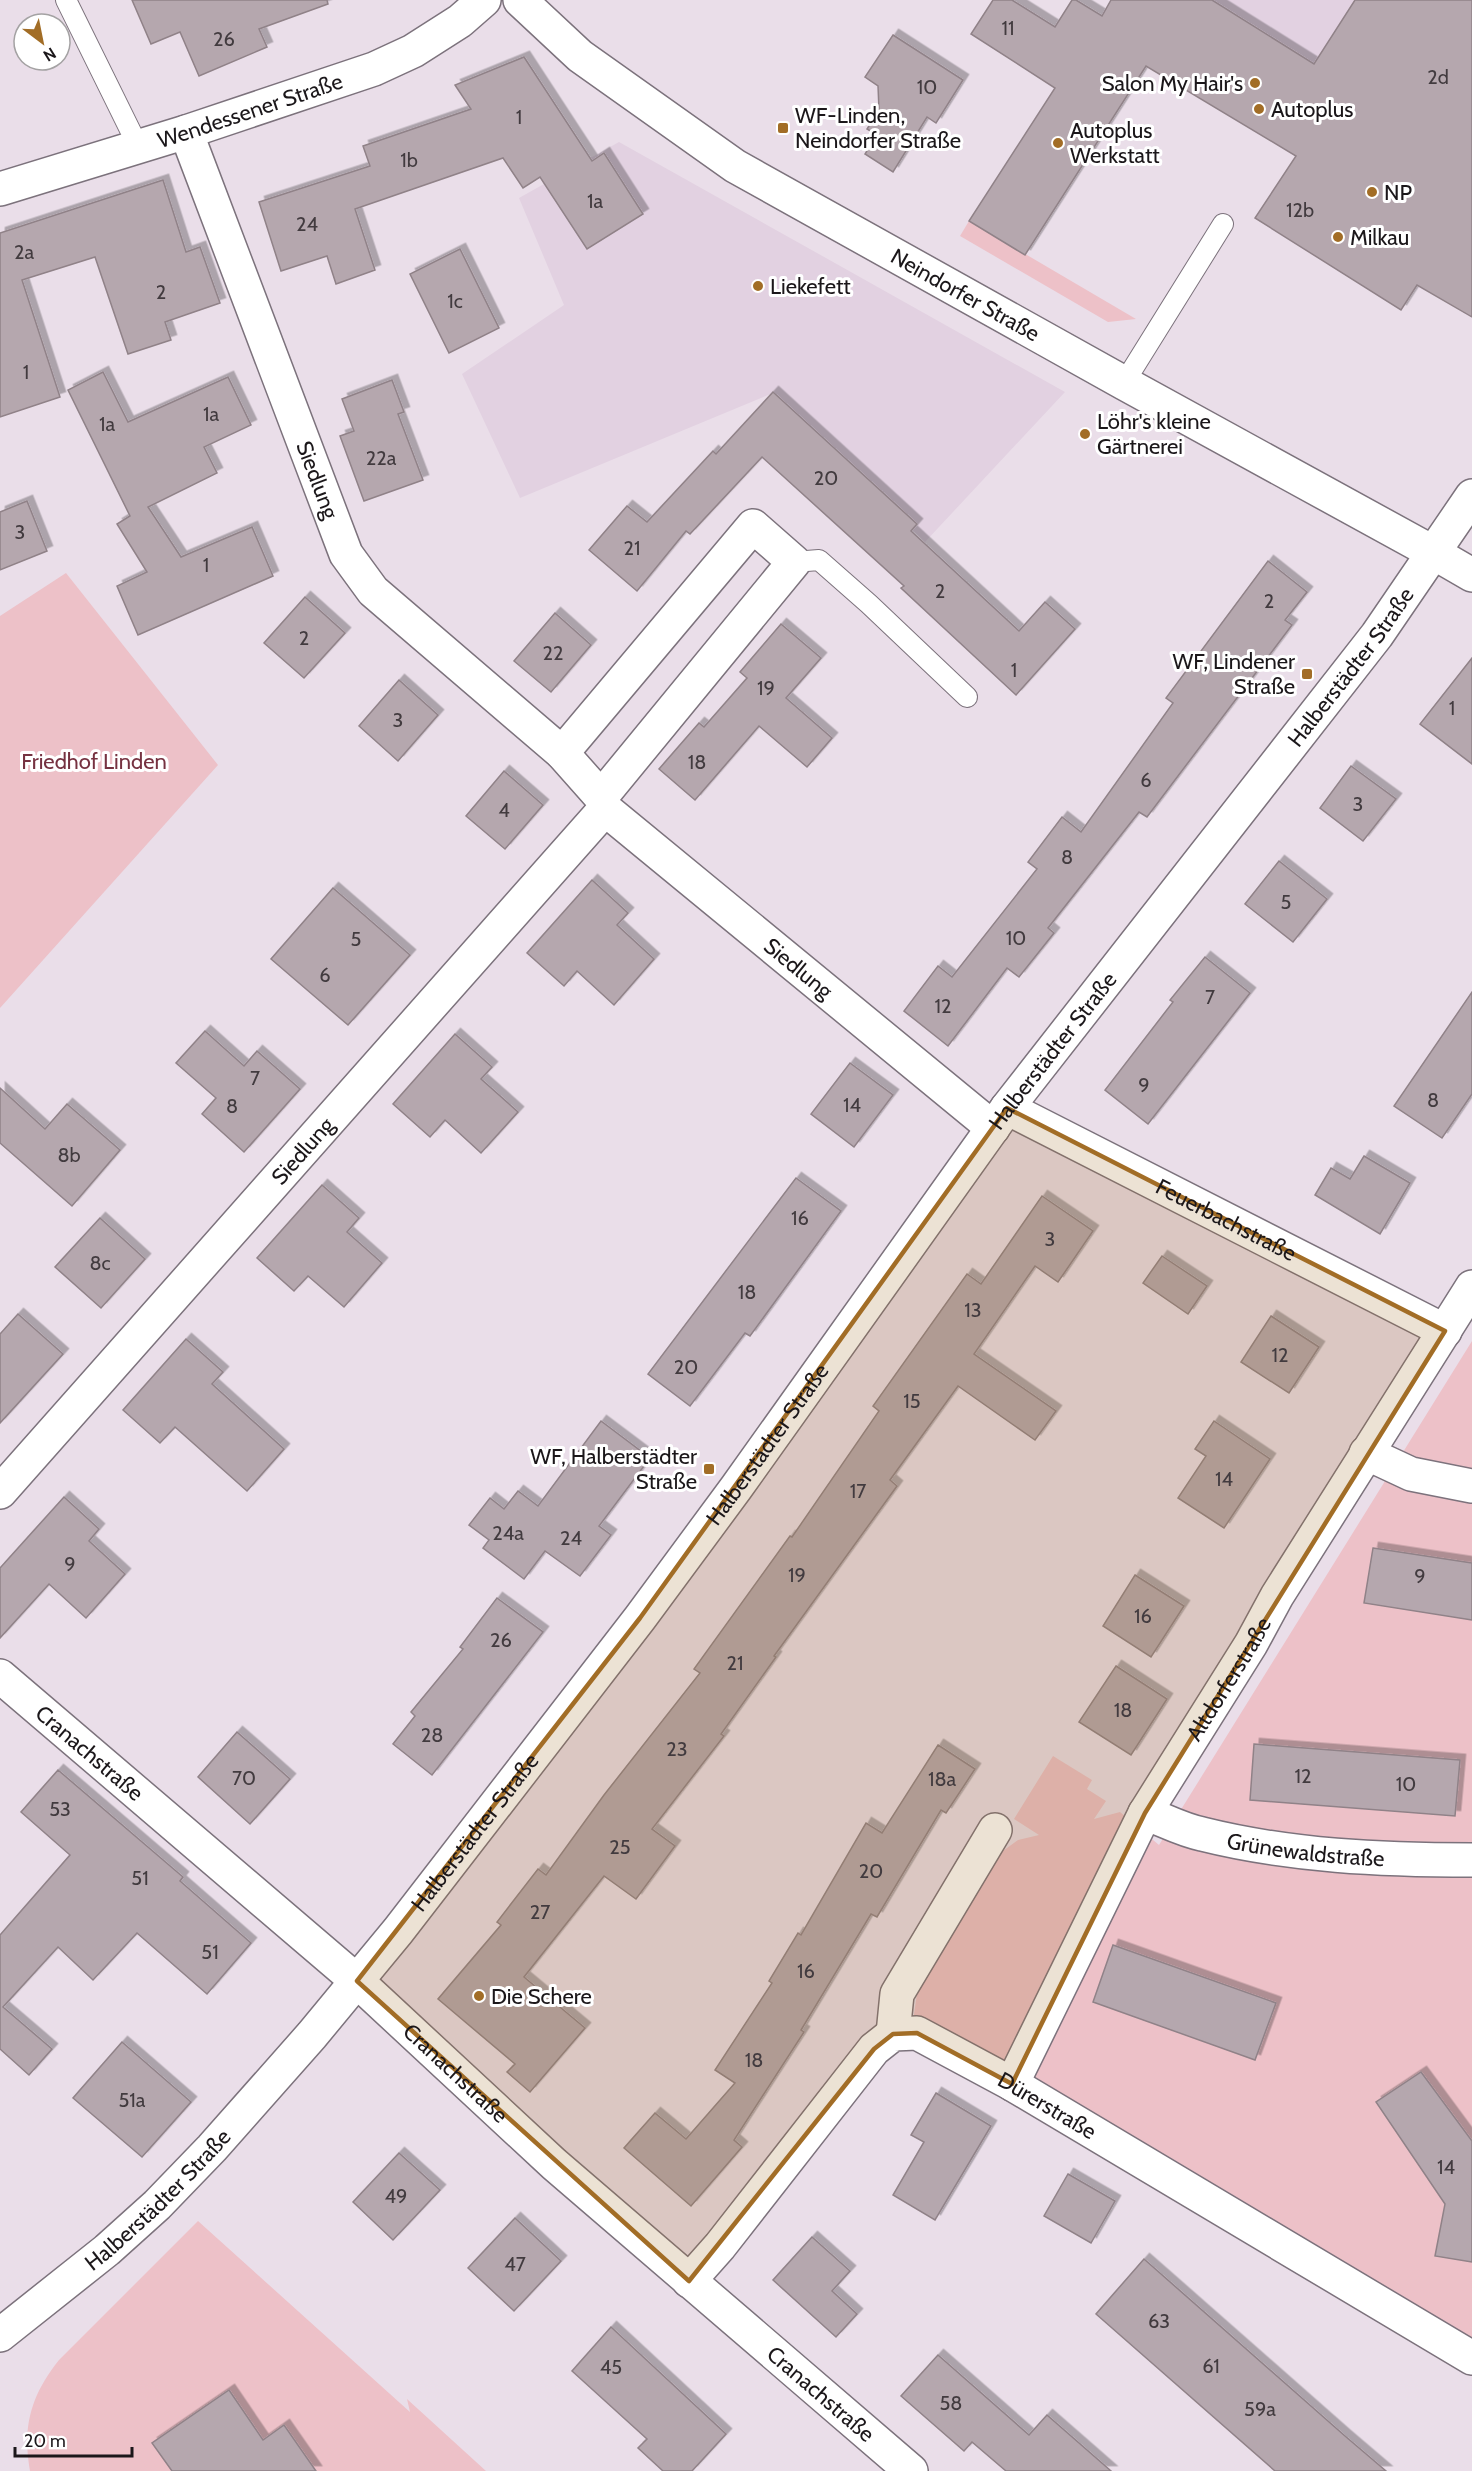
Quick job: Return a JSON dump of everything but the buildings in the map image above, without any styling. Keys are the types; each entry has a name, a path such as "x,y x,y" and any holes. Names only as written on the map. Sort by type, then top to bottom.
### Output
{"street":[{"name":"Wendessener Straße","path":"0,189 186,132 374,69 412,51 460,21 484,0"},
{"name":"Neindorfer Straße","path":"524,1 580,56 735,166 1472,575"},
{"name":"Siedlung","path":"186,132 346,554 373,591 562,753 603,803 1000,1118"},
{"name":"Halberstädter Straße","path":"0,2335 107,2250 156,2205 212,2148 357,1981 640,1618 736,1488 1000,1118 1377,635 1472,496"},
{"path":"562,753 753,526 794,562"},
{"name":"Siedlung","path":"0,1492 603,803 794,562"},
{"name":"Feuerbachstraße","path":"1000,1118 1445,1331"},
{"name":"Altdorferstraße","path":"1012,2084 1145,1813 1366,1453 1472,1287"},
{"path":"1366,1453 1411,1474 1472,1486"},
{"name":"Cranachstraße","path":"0,1676 357,1981 554,2164 911,2471"},
{"name":"Grünewaldstraße","path":"1145,1813 1200,1834 1281,1850 1399,1860 1472,1860"},
{"path":"689,2281 720,2246 874,2049 893,2034 897,1995 995,1830"},
{"name":"Dürerstraße","path":"893,2034 917,2033 1012,2084 1472,2358"}],"lane":[{"path":"66,0 138,146"},
{"path":"1124,383 1223,224"},
{"path":"794,562 819,560 967,697"}],"highlighted area":[{"path":"1007,1108 1445,1331 1145,1813 1012,2084 917,2033 893,2034 874,2049 689,2281 357,1981 640,1618"}],"shaded area":[{"path":"1212,0 1472,0 1472,166"},
{"path":"619,142 1065,392 925,542 773,393 520,498 462,374 564,305 519,198"}],"green space":[{"path":"969,221 1136,319 1108,322 960,236"},
{"name":"Friedhof Linden","path":"66,573 218,765 0,1008 0,616"},
{"path":"1472,1341 1472,2376 910,2043 919,1979 985,1864 1018,1840 1039,1835 1014,1819 1053,1756 1092,1780 1087,1789 1106,1801 1094,1819 1120,1812 1159,1845"},
{"path":"198,2221 410,2412 407,2399 486,2471 30,2471 28,2426 35,2399 49,2373 59,2360"}],"place":[{"name":"Salon My Hair's","path":"1255,83"},
{"name":"Autoplus","path":"1259,109"},
{"name":"WF-Linden, Neindorfer Straße","path":"783,128"},
{"name":"Autoplus Werkstatt","path":"1058,143"},
{"name":"NP","path":"1372,192"},
{"name":"Milkau","path":"1338,237"},
{"name":"Liekefett","path":"758,286"},
{"name":"Löhr's kleine Gärtnerei","path":"1085,434"},
{"name":"WF, Lindener Straße","path":"1307,674"},
{"name":"WF, Halberstädter Straße","path":"709,1469"},
{"name":"Die Schere","path":"479,1996"}]}
